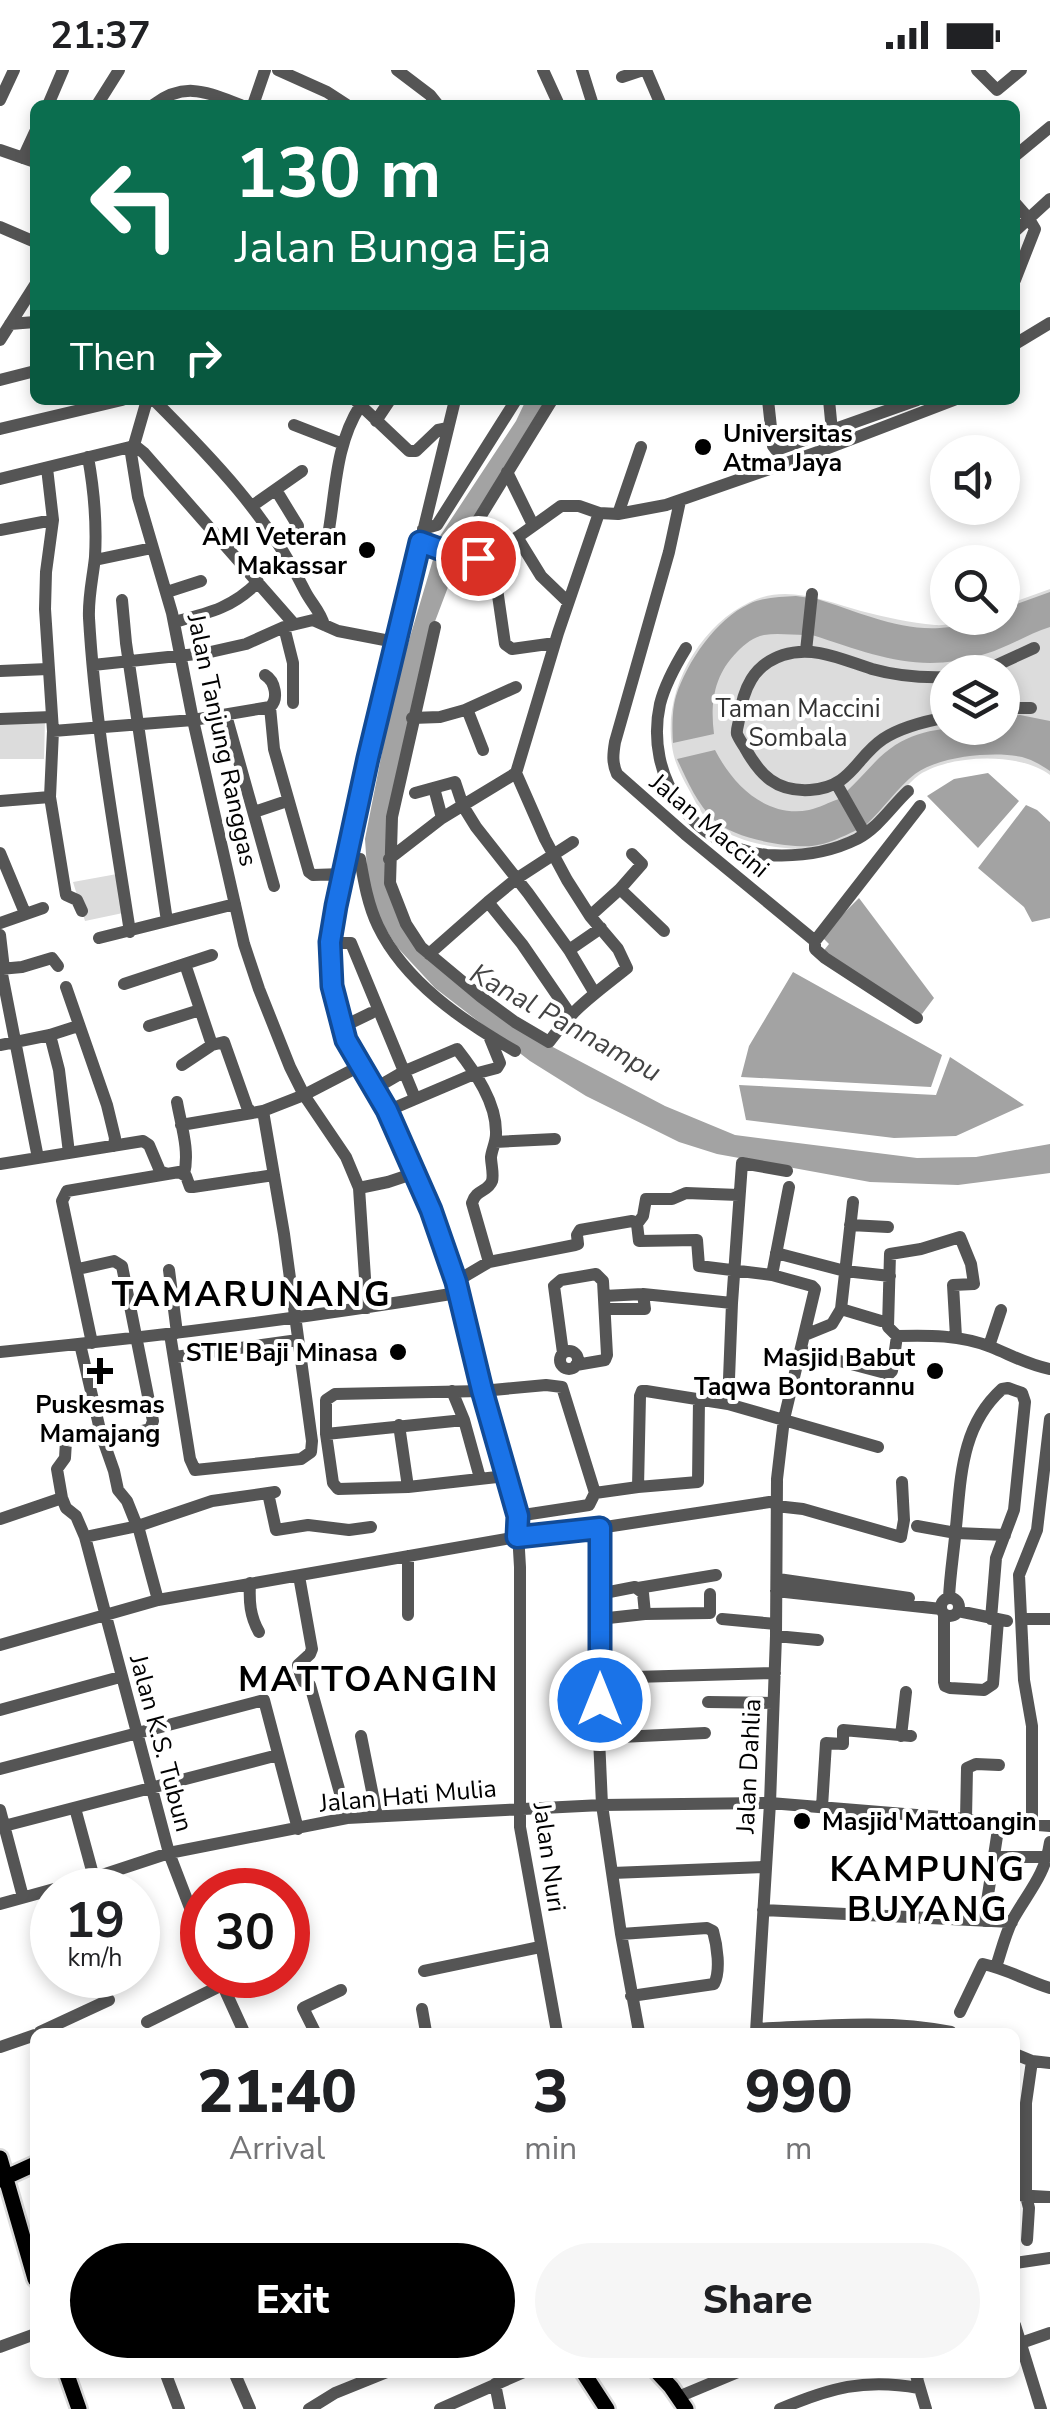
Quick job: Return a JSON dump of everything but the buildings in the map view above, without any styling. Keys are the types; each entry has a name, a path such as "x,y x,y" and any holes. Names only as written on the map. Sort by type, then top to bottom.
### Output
{"main road":[{"path":"0,2158 3,2179 28,2230"},
{"path":"3,2179 30,2166"},
{"path":"72,2378 79,2409"},
{"path":"587,2378 607,2409"},
{"path":"662,2378 682,2403"}],"street":[{"path":"0,100 14,70"},
{"path":"51,100 63,70"},
{"path":"100,100 119,70"},
{"path":"255,100 265,70"},
{"path":"278,70 339,100"},
{"path":"397,70 434,100"},
{"path":"543,70 557,100"},
{"path":"582,70 591,100"},
{"path":"622,77 645,70 659,100"},
{"path":"977,70 994,89 1000,89 1021,70"},
{"path":"160,100 183,90 226,100"},
{"path":"1020,152 1050,127"},
{"path":"0,150 29,160"},
{"path":"1020,226 1050,200"},
{"path":"1020,209 1035,229 1020,268"},
{"path":"0,226 30,240"},
{"path":"0,340 30,292"},
{"path":"10,324 30,322"},
{"path":"1020,341 1050,323"},
{"path":"0,380 30,372"},
{"path":"0,429 101,405"},
{"path":"132,446 148,405"},
{"path":"156,405 201,446 252,506 298,574 324,625"},
{"path":"327,541 342,444 356,405"},
{"path":"359,405 409,450 416,451 438,430 448,428"},
{"path":"376,421 387,405"},
{"name":"Jalan Nuri","path":"454,405 345,867 330,942 332,986 342,1027 387,1110 431,1210 518,1516 522,1536 518,1809 556,2028"},
{"path":"513,405 437,525 422,535 434,547 463,558 478,558 492,554 561,506 618,514 680,500 941,405"},
{"path":"463,558 469,535 549,405"},
{"path":"769,405 776,450 891,405"},
{"path":"829,405 832,431"},
{"path":"294,425 342,444"},
{"path":"0,479 132,446 144,453 258,582 289,625 294,703"},
{"name":"Jalan Tanjung Ranggas","path":"132,446 138,497 167,592 244,944 258,989 304,1095 334,1136 359,1188"},
{"path":"618,514 641,448"},
{"path":"88,457 94,493 94,560 88,612 99,726 130,932"},
{"path":"47,468 53,520 45,609 53,724 50,797 66,894 76,900 82,911"},
{"path":"252,506 302,471"},
{"path":"507,472 533,525"},
{"path":"276,490 298,526"},
{"name":"Jalan Maccini","path":"680,500 615,742 614,766 629,786 815,940"},
{"path":"435,627 392,817 390,884 412,934 429,954 504,1014 549,1042 570,1014 627,968 554,856 516,773 599,513"},
{"path":"0,530 53,520"},
{"path":"516,537 541,576 568,602"},
{"path":"94,560 152,548"},
{"path":"492,554 504,644 512,649 555,643"},
{"path":"167,592 201,581"},
{"path":"174,622 222,609 258,582"},
{"path":"807,647 812,596"},
{"path":"122,600 167,922"},
{"path":"93,664 206,653 246,644 289,625 313,620 338,631 395,642"},
{"path":"864,832 838,788 807,790 778,785 758,772 738,734 741,701 749,679 774,658 807,647 874,670 930,678"},
{"path":"686,648 662,697 660,759 682,808 712,837 752,853 780,856 818,852 848,843 880,822 908,791"},
{"path":"1016,655 1034,648"},
{"path":"0,671 48,669"},
{"path":"0,719 99,726 226,715 274,703 276,696 269,676 265,675"},
{"path":"413,718 440,717 468,709 516,687"},
{"path":"270,707 274,749 311,875 345,867 360,858 365,889 378,925 396,956 423,984 488,1035 516,1051"},
{"path":"1020,708 1032,708"},
{"path":"468,709 483,750"},
{"path":"226,715 274,886"},
{"path":"838,788 881,740 930,722"},
{"path":"389,859 442,818 516,773"},
{"path":"416,794 455,782 476,827 569,950 594,992"},
{"path":"434,788 442,818"},
{"path":"0,801 50,797"},
{"path":"254,812 287,800"},
{"path":"917,1018 824,958 815,949 815,940 920,806"},
{"path":"429,954 516,879 573,842"},
{"path":"0,852 6,883 25,913"},
{"path":"590,916 642,864 632,854"},
{"path":"620,889 664,931"},
{"path":"488,902 570,1014"},
{"path":"99,938 235,904"},
{"path":"0,923 43,908"},
{"path":"569,950 600,928"},
{"path":"0,935 2,969 38,1158"},
{"path":"330,942 351,943 415,1098"},
{"path":"124,984 212,955"},
{"path":"2,969 52,958 58,966"},
{"path":"185,964 212,1045"},
{"path":"66,988 107,1105 114,1146"},
{"path":"149,1026 200,1010"},
{"path":"342,1027 371,1014"},
{"path":"0,1045 78,1026"},
{"path":"50,1035 69,1153"},
{"path":"387,1110 499,1066 488,1035"},
{"path":"182,1065 212,1045 224,1042 247,1108 257,1112"},
{"path":"374,1089 457,1049 474,1074 488,1096 496,1124 491,1183 475,1195 472,1204 489,1262"},
{"path":"182,1126 257,1112 304,1095 360,1066"},
{"path":"177,1102 184,1174 190,1187 274,1175"},
{"path":"169,1270 175,1357 190,1459 195,1470 301,1458 310,1452 312,1441 296,1317 274,1175 257,1112"},
{"path":"494,1142 555,1138"},
{"path":"0,1164 144,1141 158,1170 166,1174"},
{"path":"728,1404 742,1163 787,1171"},
{"path":"367,1308 359,1188 415,1172"},
{"path":"158,1600 138,1526 118,1490 102,1434 78,1269 62,1201 70,1189 184,1174"},
{"path":"739,1195 686,1193 672,1199 646,1199 637,1224 639,1240 694,1239 698,1242 699,1266 772,1275 789,1187"},
{"path":"805,1335 828,1327 838,1315 852,1202"},
{"path":"0,1352 367,1308 456,1287 489,1262 578,1244 577,1233 582,1229 626,1221 637,1224"},
{"path":"850,1224 888,1227"},
{"path":"956,1337 952,1285 974,1284 960,1237 890,1254 888,1327 897,1336 956,1337 1050,1369"},
{"path":"776,1253 846,1271 890,1276"},
{"path":"78,1269 120,1263 154,1421 150,1429 126,1435"},
{"path":"518,1516 589,1505 594,1493 562,1387 571,1358 554,1286 561,1280 599,1275 605,1302 606,1357 571,1358"},
{"name":"Jalan Dahlia","path":"756,2028 770,1803 776,1503 784,1419 814,1287 772,1275"},
{"path":"605,1302 644,1310 643,1294 732,1303"},
{"path":"993,1348 1001,1310"},
{"path":"838,1315 881,1321"},
{"path":"802,1351 891,1373 897,1336"},
{"path":"175,1357 298,1340"},
{"path":"546,1385 571,1358"},
{"path":"506,1476 338,1490 333,1483 324,1405 328,1396 335,1394 562,1387"},
{"path":"1032,1823 1032,1726 1024,1680 1004,1620 994,1568 1014,1510 1025,1402 1015,1390 999,1391 979,1415 970,1434 962,1470 947,1607 945,1686 984,1690 993,1684 1004,1620 1037,1530 1050,1420"},
{"path":"452,1392 480,1478"},
{"path":"638,1486 642,1392 728,1404 878,1448"},
{"path":"594,1493 698,1482 699,1399"},
{"path":"326,1434 464,1420"},
{"path":"399,1425 408,1487"},
{"path":"0,1519 62,1498 57,1469 65,1458 66,1441 102,1434"},
{"path":"0,1645 158,1600 250,1583 522,1536 776,1503 901,1536 902,1482"},
{"path":"84,1537 138,1526 212,1501 272,1493 271,1532 308,1525 348,1530 371,1526"},
{"name":"Jalan K.S. Tubun","path":"62,1498 76,1516 84,1537 180,1882"},
{"path":"918,1526 956,1533 1005,1535"},
{"path":"600,1528 602,1804 637,2028"},
{"path":"408,1556 408,1615"},
{"path":"599,1594 716,1575"},
{"path":"299,1576 312,1649 298,1665 302,1681 310,1685 347,1818"},
{"path":"250,1583 249,1606 260,1632"},
{"path":"777,1585 947,1607 1004,1620 1050,1620"},
{"path":"638,1588 643,1593 645,1614"},
{"path":"600,1619 710,1613 710,1594"},
{"path":"722,1619 818,1640"},
{"path":"600,1678 774,1673"},
{"path":"0,1710 120,1677"},
{"path":"822,1806 826,1743 842,1744 842,1730 906,1736 906,1692"},
{"path":"0,1769 264,1700 298,1829"},
{"path":"708,1702 773,1703"},
{"path":"599,1738 705,1733"},
{"path":"361,1736 377,1816"},
{"path":"4,1826 278,1755"},
{"path":"966,1819 968,1768 976,1764 999,1765"},
{"name":"Jalan Hati Mulia","path":"124,1868 169,1853 347,1818 602,1804 770,1803 1050,1826"},
{"path":"76,1808 91,1868"},
{"path":"0,1810 22,1897"},
{"path":"984,1921 999,1823"},
{"path":"996,1966 1012,1922 1038,1881 1050,1842"},
{"path":"996,1857 1048,1857"},
{"path":"612,1873 765,1867"},
{"name":"Jalan Hati Mulia","path":"0,1904 30,1895"},
{"path":"764,1910 1012,1922"},
{"path":"621,1934 707,1928 715,1938 718,1977 714,1984 631,1996"},
{"path":"424,1971 540,1946"},
{"path":"960,2012 983,1964 1050,1988"},
{"path":"313,2028 304,2008 341,1990"},
{"path":"147,2022 189,1998"},
{"path":"228,1998 242,2028"},
{"path":"51,2028 109,2000"},
{"path":"422,2009 425,2028"},
{"path":"793,2028 910,2028"},
{"path":"0,2046 30,2037"},
{"path":"1020,2056 1050,2063"},
{"path":"1027,2240 1028,2208 1021,2196 1021,2102 1032,2061"},
{"path":"1021,2196 1050,2197"},
{"path":"1020,2261 1050,2258"},
{"path":"1020,2343 1050,2333"},
{"path":"0,2348 30,2336"},
{"path":"1020,2350 1040,2409"},
{"path":"168,2378 179,2409"},
{"path":"237,2378 250,2409"},
{"path":"309,2409 355,2378"},
{"path":"440,2409 510,2378"},
{"path":"682,2403 727,2378"},
{"path":"780,2409 845,2386 896,2384 915,2378"},
{"path":"918,2378 926,2409"},
{"path":"496,2384 500,2409"}],"green space":[{"name":"Taman Maccini Sombala","path":"1050,589 1050,775 1004,759 949,763 919,775 866,826 841,840 814,848 748,841 722,830 702,813 674,757 671,725 673,704 688,662 715,627 750,602 777,594 820,599 930,624 930,635 1020,635 1020,600"},
{"path":"0,718 45,719 44,759 0,759"},
{"path":"117,874 123,913 85,921 73,882"}],"shaded area":[{"path":"524,405 546,405 470,529 431,632 386,862 414,942 549,1045 665,1106 735,1135 917,1158 976,1157 1050,1144 1050,1173 958,1185 870,1182 717,1154 679,1142 586,1096 530,1061 435,988 397,947 378,917 368,884 365,839 394,691 440,536"},
{"path":"1050,592 1050,627 979,655 930,655 930,663 897,660 812,635 817,599 893,623 930,628 930,635 1020,635 1020,603"},
{"path":"810,598 805,635 764,635 746,644 729,661 719,680 713,700 714,734 673,743 676,696 687,669 714,631 754,602"},
{"path":"1020,715 1050,721 1050,771 1010,755 967,756 938,763 909,779 866,825 846,792 893,747 930,731 930,745 1020,745"},
{"path":"715,750 741,786 765,804 793,811 813,809 839,799 857,830 824,844 801,846 760,840 722,826 702,807 677,759"},
{"path":"988,773 1019,801 978,848 927,796 954,779"},
{"path":"1026,805 1050,822 1050,918 1032,922 1024,907 978,868"},
{"path":"859,898 934,998 922,1014 882,995 821,954 829,944 821,936"},
{"path":"793,972 942,1055 931,1087 741,1077 749,1046"},
{"path":"950,1057 1024,1105 956,1136 894,1138 746,1120 739,1085 936,1095"}],"place":[{"name":"Universitas Atma Jaya","path":"703,447"},
{"name":"AMI Veteran Makassar","path":"367,550"},
{"name":"STIE Baji Minasa","path":"398,1352"},
{"name":"Puskesmas Mamajang","path":"100,1371"},
{"name":"Masjid Babut Taqwa Bontorannu","path":"935,1371"},
{"name":"Masjid Mattoangin","path":"802,1821"}],"district":[{"name":"TAMARUNANG","path":"252,1294"},
{"name":"MATTOANGIN","path":"369,1679"},
{"name":"KAMPUNG BUYANG","path":"928,1889"}],"route":[{"path":"478,558 464,558 420,542 336,906 330,942 332,986 346,1040 404,1146 456,1282 518,1516 517,1537 600,1528 600,1700"}],"water label":[{"name":"Kanal Pannampu","path":"566,1022"}]}
